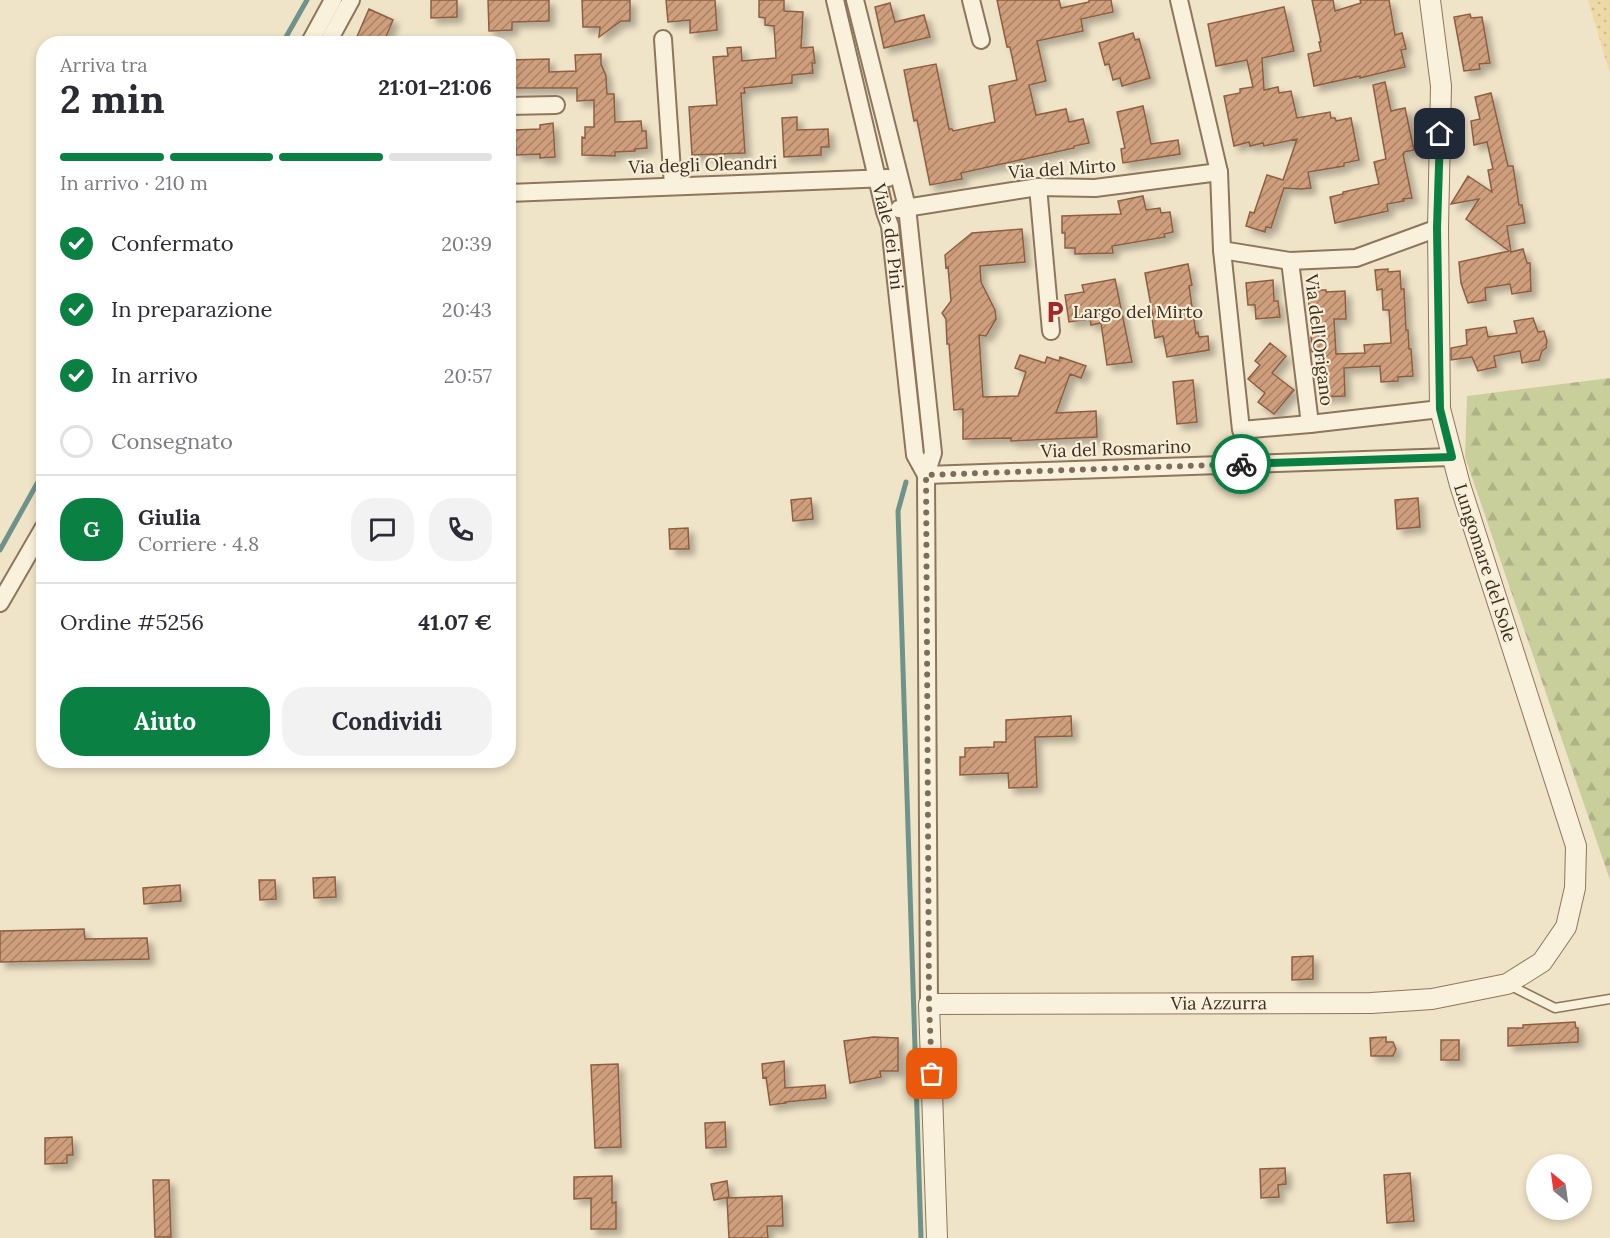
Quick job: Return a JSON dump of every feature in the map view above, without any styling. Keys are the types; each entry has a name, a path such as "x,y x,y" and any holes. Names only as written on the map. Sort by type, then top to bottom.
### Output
{"street":[{"path":"313,36 333,0"},
{"path":"331,36 351,0"},
{"name":"Viale dei Pini","path":"835,0 890,226 915,455 926,475"},
{"name":"Viale dei Pini","path":"855,0 907,207 933,453 926,475 929,1004 937,1238"},
{"path":"971,0 981,40"},
{"path":"1179,0 1219,172 1222,250 1241,430 1440,409"},
{"name":"Lungomare del Sole","path":"1430,0 1441,86 1437,228 1440,409 1452,457 1576,846 1575,888 1566,927 1542,962 1507,984"},
{"path":"663,39 673,186"},
{"path":"516,106 556,105"},
{"name":"Via del Mirto","path":"885,212 1038,187 1095,189 1219,172"},
{"name":"Via degli Oleandri","path":"516,192 900,178"},
{"path":"1038,187 1051,331"},
{"path":"1222,250 1290,261 1356,258 1437,228"},
{"name":"Via dell'Origano","path":"1290,261 1310,424"},
{"name":"Via del Rosmarino","path":"926,475 1452,457"},
{"path":"0,603 36,541"},
{"name":"Via Azzurra","path":"929,1004 1371,1003 1432,999 1507,984"}],"lane":[{"path":"1507,984 1555,1008 1610,999"}],"green space":[{"path":"1610,378 1610,880 1465,457 1467,396"}],"sand":[{"path":"1588,0 1610,0 1610,74"}],"building":[{"path":"431,0 457,0 457,17 431,18"},
{"path":"488,0 549,0 549,21 512,22 512,30 489,31"},
{"path":"582,0 630,0 630,21 621,21 599,37 600,27 583,27"},
{"path":"666,0 715,0 717,30 690,33 690,20 668,22"},
{"path":"759,0 784,0 784,11 803,12 801,48 813,47 815,63 812,63 813,73 792,75 792,83 744,88 745,93 741,93 745,153 692,155 689,107 717,105 713,57 728,56 727,48 741,47 742,61 776,58 774,26 765,25 765,18 759,17"},
{"path":"997,0 1059,0 1061,8 1089,2 1089,0 1111,0 1113,12 1081,19 1083,31 1037,41 1046,81 1029,85 1036,115 1066,109 1069,122 1083,119 1089,143 961,173 962,179 930,185 904,70 936,64 949,129 953,131 995,122 989,86 1017,80"},
{"path":"1312,0 1333,0 1335,11 1361,3 1360,0 1389,0 1395,35 1402,33 1406,49 1401,50 1405,67 1314,86 1308,54 1321,51 1319,42 1321,42"},
{"path":"890,3 895,22 924,15 930,37 884,48 875,7"},
{"path":"1284,7 1294,51 1262,58 1264,90 1278,87 1279,93 1291,91 1297,118 1330,112 1331,118 1335,118 1336,121 1351,118 1359,160 1344,163 1344,166 1308,172 1311,188 1284,188 1271,228 1266,227 1265,232 1246,226 1250,212 1254,213 1267,175 1283,180 1297,139 1264,146 1263,143 1250,146 1249,142 1234,146 1224,96 1240,93 1240,89 1253,87 1247,60 1216,66 1208,24"},
{"path":"369,9 393,20 386,36 357,36"},
{"path":"1470,14 1471,18 1482,17 1490,63 1479,64 1480,69 1464,71 1454,17"},
{"path":"1133,33 1135,40 1139,39 1150,78 1122,86 1120,78 1113,80 1109,64 1105,65 1099,43"},
{"path":"601,54 607,94 614,94 615,122 641,121 642,131 646,131 647,148 615,152 615,156 582,155 582,137 585,138 585,127 594,127 594,100 577,101 577,88 516,88 516,60 549,59 549,72 576,71 575,55"},
{"path":"1385,82 1391,111 1405,108 1414,150 1403,154 1412,198 1387,204 1388,211 1335,223 1330,197 1379,184 1374,162 1386,159 1373,85"},
{"path":"1491,93 1508,166 1513,166 1519,205 1522,205 1525,223 1507,226 1511,252 1523,249 1527,263 1530,263 1531,291 1512,294 1510,284 1485,288 1486,300 1468,303 1461,283 1459,262 1509,251 1466,219 1479,199 1451,204 1468,176 1492,192 1488,170 1493,169 1487,142 1474,145 1471,121 1480,119 1475,97"},
{"path":"1143,106 1151,144 1178,140 1180,154 1123,163 1121,149 1125,148 1117,112"},
{"path":"797,117 797,130 828,129 829,147 821,147 821,155 784,157 782,118"},
{"path":"553,123 555,157 540,158 540,154 516,155 516,130 540,129 540,125"},
{"path":"1143,196 1146,210 1160,208 1161,213 1170,212 1173,232 1164,234 1165,237 1112,246 1113,253 1075,254 1075,248 1065,248 1062,216 1121,214 1118,201"},
{"path":"1022,229 1025,262 980,266 981,282 995,310 996,319 986,336 979,335 983,397 1018,396 1026,372 1015,368 1020,355 1045,363 1047,357 1059,361 1060,357 1086,366 1081,378 1070,374 1056,413 1096,411 1097,437 1011,441 1011,438 963,439 963,409 954,410 946,319 942,313 951,301 945,255 972,233"},
{"path":"1188,264 1196,333 1198,332 1199,337 1208,336 1209,350 1167,357 1163,336 1155,338 1145,273"},
{"path":"1388,269 1388,272 1400,271 1413,376 1398,377 1398,381 1381,382 1380,366 1344,368 1345,396 1321,397 1319,351 1312,352 1308,290 1345,291 1346,319 1334,319 1336,354 1365,353 1364,345 1391,343 1389,310 1383,310 1382,289 1377,290 1375,270"},
{"path":"1115,279 1132,362 1107,365 1101,323 1091,325 1090,319 1069,322 1065,295 1084,292 1082,285"},
{"path":"1273,280 1274,301 1278,301 1280,317 1256,319 1255,305 1248,305 1246,283"},
{"path":"1533,318 1538,332 1544,331 1547,341 1539,360 1522,363 1520,351 1494,356 1496,367 1478,371 1472,357 1451,360 1451,348 1467,345 1466,330 1486,327 1488,337 1517,333 1514,321"},
{"path":"1270,343 1286,356 1272,373 1294,390 1274,414 1258,402 1265,393 1248,379 1260,365 1255,361"},
{"path":"1193,380 1197,422 1177,424 1173,382"},
{"path":"811,498 813,519 793,521 791,500"},
{"path":"1418,498 1420,527 1397,529 1395,500"},
{"path":"688,528 689,549 670,549 669,529"},
{"path":"1071,716 1072,736 1035,737 1037,787 1009,788 1008,773 960,775 960,757 965,757 965,748 994,747 994,742 1006,742 1006,720"},
{"path":"335,877 336,897 314,898 313,878"},
{"path":"259,880 275,880 276,899 260,900"},
{"path":"180,885 181,901 144,904 143,888"},
{"path":"84,929 85,939 147,938 149,959 0,962 0,931"},
{"path":"1313,956 1313,979 1292,980 1292,957"},
{"path":"1575,1022 1578,1028 1578,1042 1508,1046 1508,1028"},
{"path":"873,1037 898,1038 898,1071 880,1071 881,1077 850,1083 844,1041"},
{"path":"1386,1037 1386,1042 1393,1042 1396,1049 1393,1056 1371,1056 1370,1038"},
{"path":"1441,1040 1459,1040 1459,1060 1441,1060"},
{"path":"784,1061 785,1088 825,1085 826,1098 770,1105 762,1064"},
{"path":"618,1064 621,1147 595,1148 591,1065"},
{"path":"725,1122 726,1147 706,1148 705,1123"},
{"path":"72,1137 73,1155 67,1155 67,1163 45,1164 45,1138"},
{"path":"1285,1168 1286,1184 1278,1185 1279,1197 1261,1198 1260,1169"},
{"path":"1410,1173 1414,1221 1387,1223 1384,1175"},
{"path":"612,1176 612,1203 616,1202 616,1229 591,1229 591,1198 574,1199 574,1177"},
{"path":"153,1180 169,1180 171,1237 155,1237"},
{"path":"727,1181 729,1197 714,1200 711,1184"},
{"path":"782,1196 783,1226 767,1226 768,1238 729,1238 727,1198"}],"waterway":[{"path":"287,36 307,0"},
{"path":"906,482 898,511 921,1238"},
{"path":"0,550 36,485"}],"way so far":[{"path":"932,1074 929,1004 926,475 1241,464"}],"place":[{"name":"Largo del Mirto","path":"1055,312"}],"route":[{"path":"1241,464 1452,457 1440,409 1437,228 1440,134"}]}
